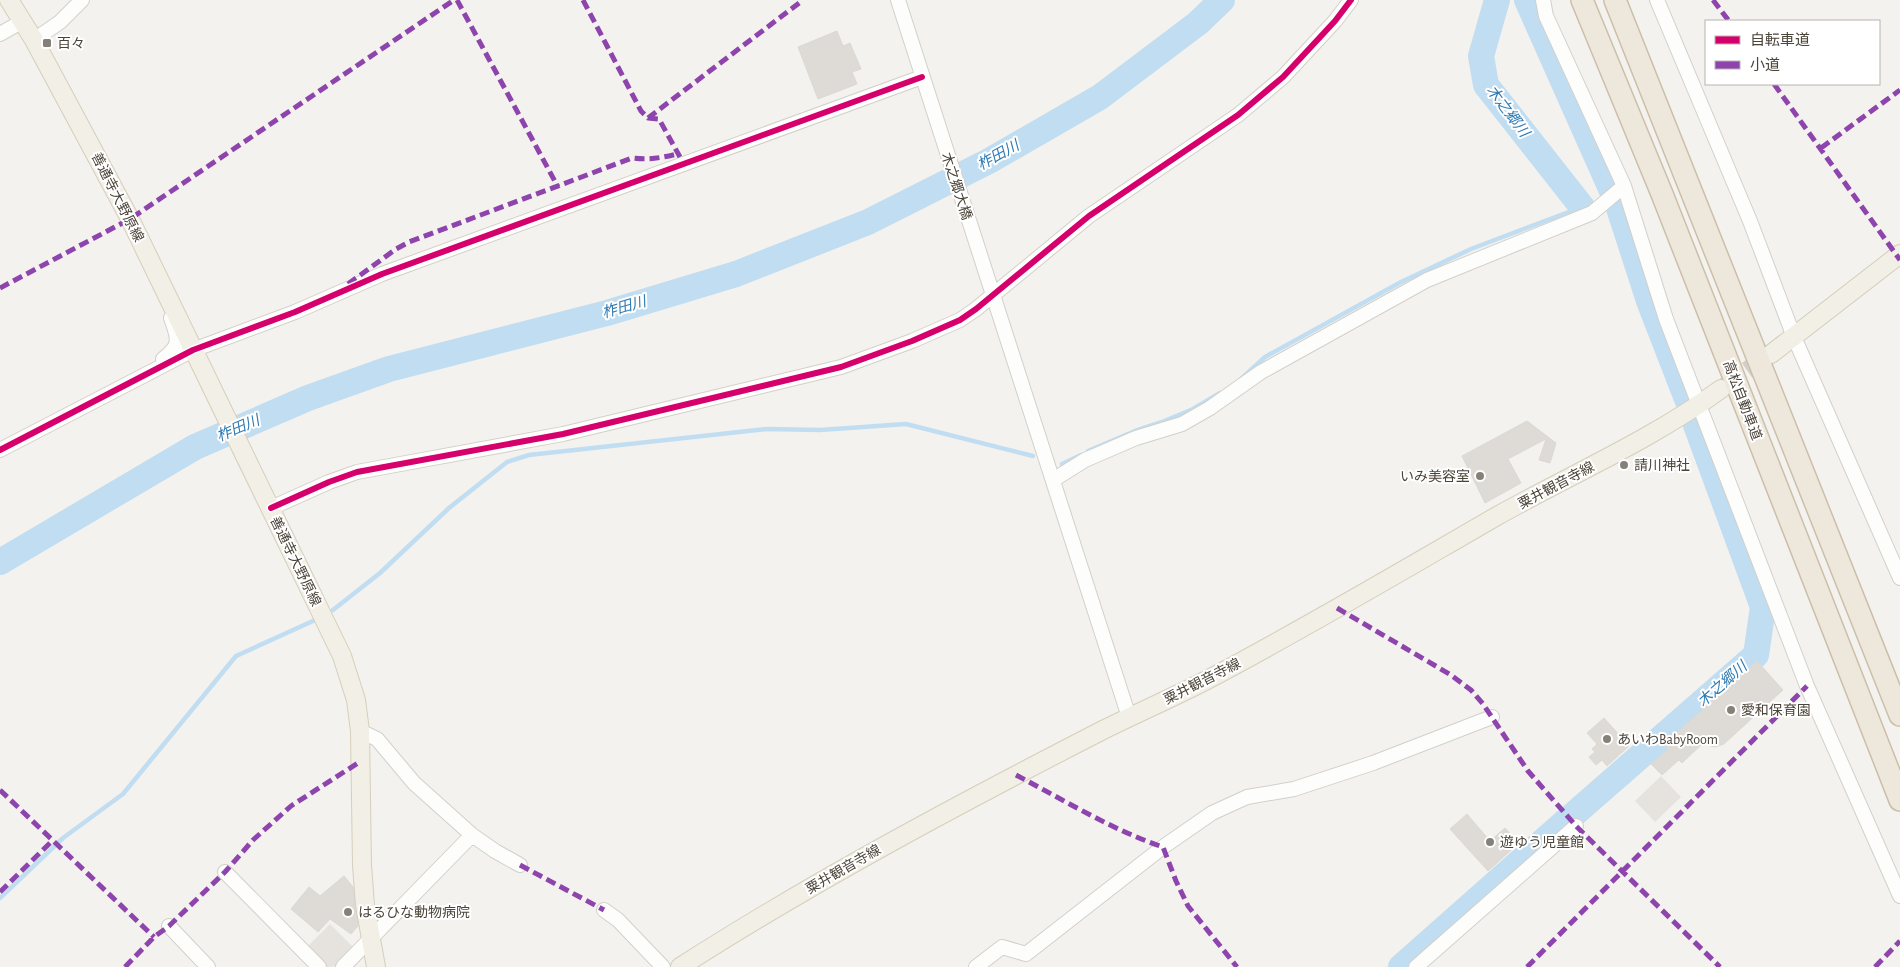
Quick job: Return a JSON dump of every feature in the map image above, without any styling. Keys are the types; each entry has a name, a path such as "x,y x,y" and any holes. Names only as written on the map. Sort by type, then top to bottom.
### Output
{"highway":[{"name":"高松自動車道","path":"1582,0 1662,194 1900,800"},
{"path":"1615,0 1900,715"}],"main road":[{"name":"善通寺大野原線","path":"9,0 34,40 130,219 342,656 356,700 360,731 362,865 365,905 376,967"},
{"path":"1771,354 1900,254"},
{"name":"粟井観音寺線","path":"680,967 749,923 874,851 1129,717 1201,683 1272,645 1543,490 1648,437 1698,406 1721,389"}],"street":[{"path":"34,40 60,22 82,0"},
{"name":"木之郷大橋","path":"898,0 1129,717"},
{"path":"271,508 329,482 357,472 563,434 841,368 912,341 960,320 1089,216 1238,115 1283,77 1335,21 1351,0"},
{"path":"1543,0 1546,16 1624,186 1666,319 1807,686 1900,896"},
{"path":"1657,0 1750,220 1794,337 1900,578"},
{"path":"0,34 23,22"},
{"path":"0,450 143,374 193,350 295,312 382,274 922,77"},
{"path":"1053,480 1093,456 1136,438 1182,424 1210,408 1262,372 1427,280 1592,213 1624,186"},
{"path":"130,219 184,311 193,350"},
{"path":"143,374 173,352 177,343 177,335 151,263"},
{"path":"976,967 1002,947 1026,954 1163,847 1212,813 1247,798 1294,789 1338,775 1492,717"},
{"path":"360,731 377,739 414,783 472,835 520,865"},
{"path":"1416,967 1576,826"},
{"path":"343,967 472,835"},
{"path":"225,872 319,967"},
{"path":"604,910 618,920 663,967"},
{"path":"169,926 208,967"}],"shaded area":[{"path":"1661,776 1681,797 1655,822 1635,801"},
{"path":"330,924 355,949 338,966 326,967 306,948"}],"building":[{"path":"837,31 843,46 850,43 861,69 852,72 857,84 818,99 798,47"},
{"path":"1527,421 1556,443 1550,463 1539,460 1546,439 1508,459 1521,483 1485,503 1462,456"},
{"name":"愛和保育園","path":"1757,661 1783,690 1724,744 1715,747 1702,744 1682,763 1679,760 1662,775 1651,764 1668,749 1664,744"},
{"name":"あいわBabyRoom","path":"1604,718 1629,746 1607,766 1602,760 1596,765 1589,757 1595,752 1592,749 1597,744 1587,733"},
{"name":"遊ゆう児童館","path":"1467,814 1490,841 1505,828 1519,843 1488,871 1450,829"},
{"path":"344,876 353,887 358,926 351,934 330,919 318,932 291,909 309,887 320,896"}],"waterway":[{"name":"柞田川","path":"0,562 195,447 308,398 389,369 607,313 736,274 868,222 989,161 1100,97 1198,23 1222,0"},
{"name":"木之郷川","path":"1497,0 1481,56 1486,85 1582,207"},
{"name":"木之郷川","path":"1527,0 1612,191"},
{"name":"木之郷川","path":"1617,202 1649,301 1687,399"},
{"path":"1241,379 1265,357 1401,282 1471,249 1582,207"},
{"path":"1088,451 1193,409 1220,393"},
{"path":"333,610 380,573 449,508 507,462 529,455 767,429 820,430 906,424 1033,456"},
{"name":"木之郷川","path":"1573,815 1756,655 1763,607 1696,425"},
{"path":"1062,464 1081,455"},
{"path":"0,898 63,838 123,794 236,656 313,621"},
{"name":"木之郷川","path":"1401,967 1566,821"}],"tunnel":[{"path":"1725,386 1769,355"}],"marked path":[{"path":"0,288 130,219 454,0"},
{"path":"457,0 558,187"},
{"path":"583,0 641,111 648,118 659,119 680,157"},
{"path":"648,118 803,0"},
{"path":"1713,0 1728,20"},
{"path":"1775,85 1900,260"},
{"path":"1821,148 1900,90"},
{"path":"348,284 396,249 409,242 632,158 644,159 677,154"},
{"path":"1337,608 1451,675 1471,690 1483,704 1528,771 1576,826 1720,967"},
{"path":"1527,967 1807,686"},
{"path":"125,967 154,937 169,926 225,872 253,840 291,806 361,761"},
{"path":"1016,775 1088,814 1125,832 1163,847 1188,906 1237,967"},
{"path":"0,790 154,937"},
{"path":"0,892 52,841"},
{"path":"520,865 604,910"},
{"path":"1875,967 1900,941"}],"cycle path":[{"path":"271,508 329,482 357,472 563,434 841,367 912,341 960,320 1089,216 1238,115 1283,77 1335,21 1351,0"},
{"path":"0,450 193,350 295,312 382,274 922,77"}],"place":[{"name":"百々","path":"47,43"},
{"name":"請川神社","path":"1624,465"},
{"name":"いみ美容室","path":"1480,476"},
{"name":"愛和保育園","path":"1731,710"},
{"name":"あいわBabyRoom","path":"1607,739"},
{"name":"遊ゆう児童館","path":"1490,842"},
{"name":"はるひな動物病院","path":"348,912"}]}
